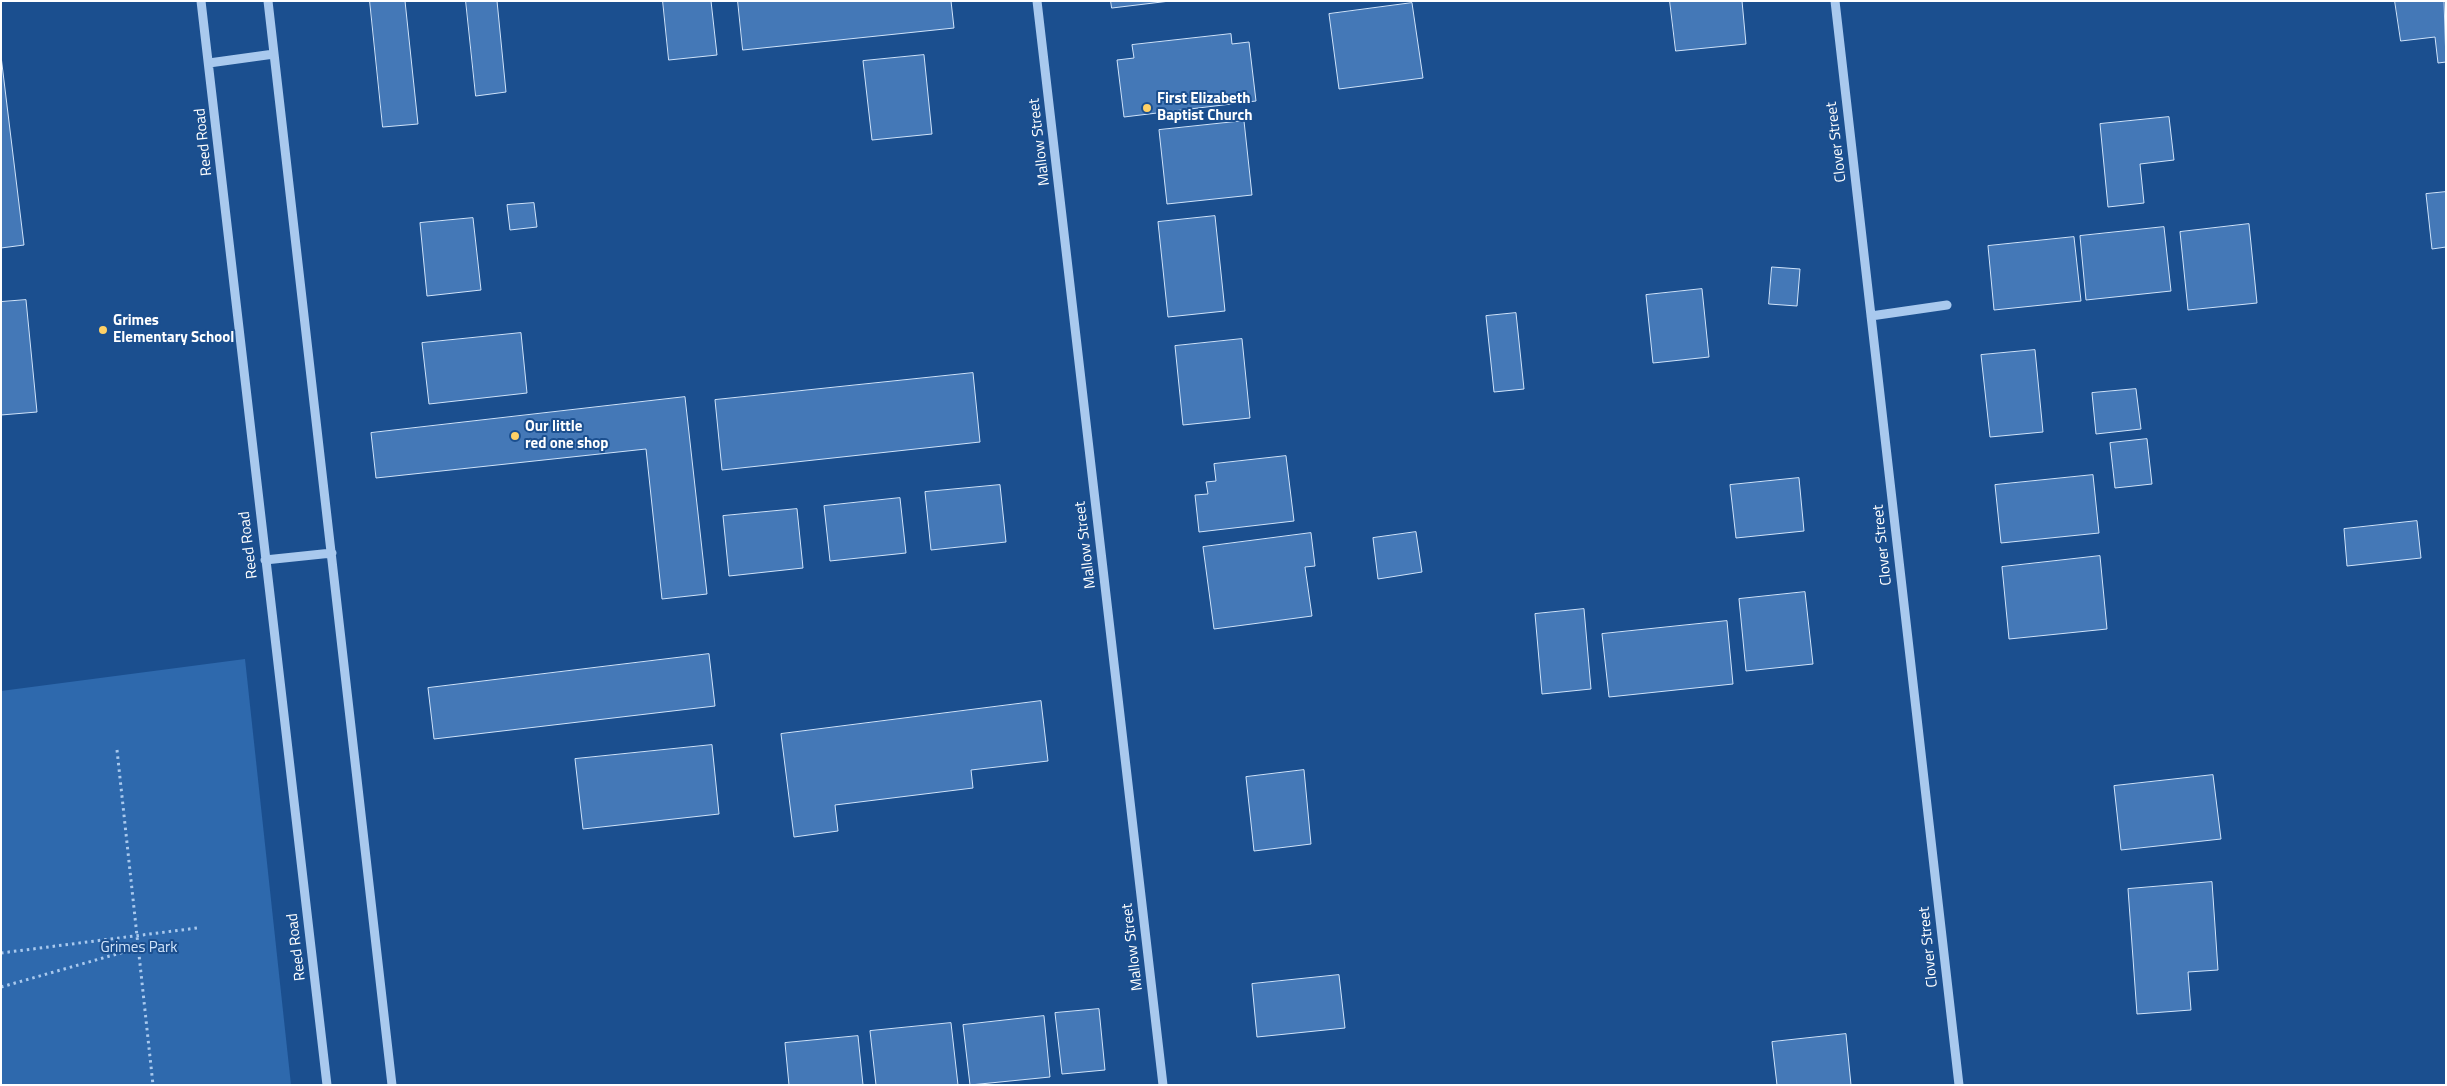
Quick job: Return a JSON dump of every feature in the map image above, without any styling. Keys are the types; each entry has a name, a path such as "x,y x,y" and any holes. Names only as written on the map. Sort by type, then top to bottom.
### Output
{"street":[{"name":"Reed Road","path":"201,1 327,1085"},
{"path":"268,1 392,1085"},
{"name":"Mallow Street","path":"1037,1 1163,1085"},
{"name":"Clover Street","path":"1835,1 1958,1085"},
{"path":"209,63 274,54"},
{"path":"1871,316 1948,305"},
{"path":"265,560 332,553"}],"path":[{"path":"117,750 153,1085"},
{"path":"1,953 197,928"},
{"path":"1,987 138,948"}],"green space":[{"name":"Grimes Park","path":"245,659 291,1085 1,1085 1,691"}],"building":[{"path":"370,1 405,1 418,124 383,127"},
{"path":"466,1 497,1 506,92 476,96"},
{"path":"663,1 711,1 717,55 669,60"},
{"path":"738,1 951,1 954,28 743,50"},
{"path":"1111,1 1170,1 1112,8"},
{"path":"1670,1 1742,1 1746,44 1676,51"},
{"path":"2395,1 2444,1 2446,62 2438,63 2435,37 2401,41"},
{"path":"1412,3 1423,78 1339,89 1329,14"},
{"path":"1231,34 1232,44 1249,42 1256,101 1124,117 1117,60 1134,58 1132,45"},
{"path":"924,55 932,134 872,140 863,61"},
{"path":"1,56 24,245 1,248"},
{"path":"2169,117 2174,160 2140,164 2144,203 2108,207 2100,124"},
{"path":"1244,121 1252,195 1167,204 1159,130"},
{"path":"2446,192 2446,247 2432,249 2426,194"},
{"path":"534,203 537,227 510,230 507,205"},
{"path":"1215,216 1225,311 1168,317 1158,222"},
{"path":"473,218 481,290 427,296 420,223"},
{"path":"2249,224 2257,303 2188,310 2180,232"},
{"path":"2164,227 2171,291 2086,300 2080,236"},
{"path":"2074,237 2081,301 1994,310 1988,246"},
{"path":"1772,267 1800,269 1797,306 1769,304"},
{"path":"1702,289 1709,357 1653,363 1646,295"},
{"path":"26,300 37,412 1,415 1,302"},
{"path":"1516,313 1524,389 1494,392 1486,316"},
{"path":"521,333 527,393 429,404 422,343"},
{"path":"1242,339 1250,418 1183,425 1175,346"},
{"path":"2035,350 2043,432 1990,437 1981,355"},
{"path":"973,373 980,442 722,470 715,400"},
{"path":"2136,389 2141,429 2096,434 2092,393"},
{"path":"685,397 707,594 662,599 646,449 376,478 371,433"},
{"path":"2147,439 2152,484 2115,488 2110,443"},
{"path":"1286,456 1294,521 1199,532 1195,495 1208,494 1206,482 1216,481 1214,464"},
{"path":"2093,475 2099,533 2001,543 1995,485"},
{"path":"1799,478 1804,531 1736,538 1730,485"},
{"path":"1000,485 1006,542 931,550 925,492"},
{"path":"900,498 906,553 830,561 824,506"},
{"path":"797,509 803,568 729,576 723,516"},
{"path":"2417,521 2421,558 2347,566 2344,529"},
{"path":"1416,532 1422,572 1378,579 1373,538"},
{"path":"1311,533 1315,566 1305,567 1312,616 1214,629 1203,547"},
{"path":"2100,556 2107,629 2009,639 2002,567"},
{"path":"1805,592 1813,664 1746,671 1739,599"},
{"path":"1584,609 1591,689 1542,694 1535,614"},
{"path":"1727,621 1733,684 1609,697 1602,634"},
{"path":"709,654 715,706 434,739 428,688"},
{"path":"1041,701 1048,761 971,770 973,788 835,805 838,831 794,837 781,734"},
{"path":"712,745 719,814 583,829 575,759"},
{"path":"1304,770 1311,844 1254,851 1246,777"},
{"path":"2213,775 2221,839 2121,850 2114,786"},
{"path":"2212,882 2218,970 2188,972 2191,1010 2137,1014 2128,889"},
{"path":"1339,975 1345,1028 1257,1037 1252,984"},
{"path":"1099,1009 1105,1070 1062,1074 1055,1013"},
{"path":"1044,1016 1050,1077 970,1085 963,1025"},
{"path":"951,1023 958,1085 876,1085 870,1031"},
{"path":"1846,1034 1851,1085 1777,1085 1772,1042"},
{"path":"858,1036 863,1085 789,1085 785,1043"}],"place":[{"name":"First Elizabeth Baptist Church","path":"1147,108"},
{"name":"Grimes Elementary School","path":"103,330"},
{"name":"Our little red one shop","path":"515,436"}]}
